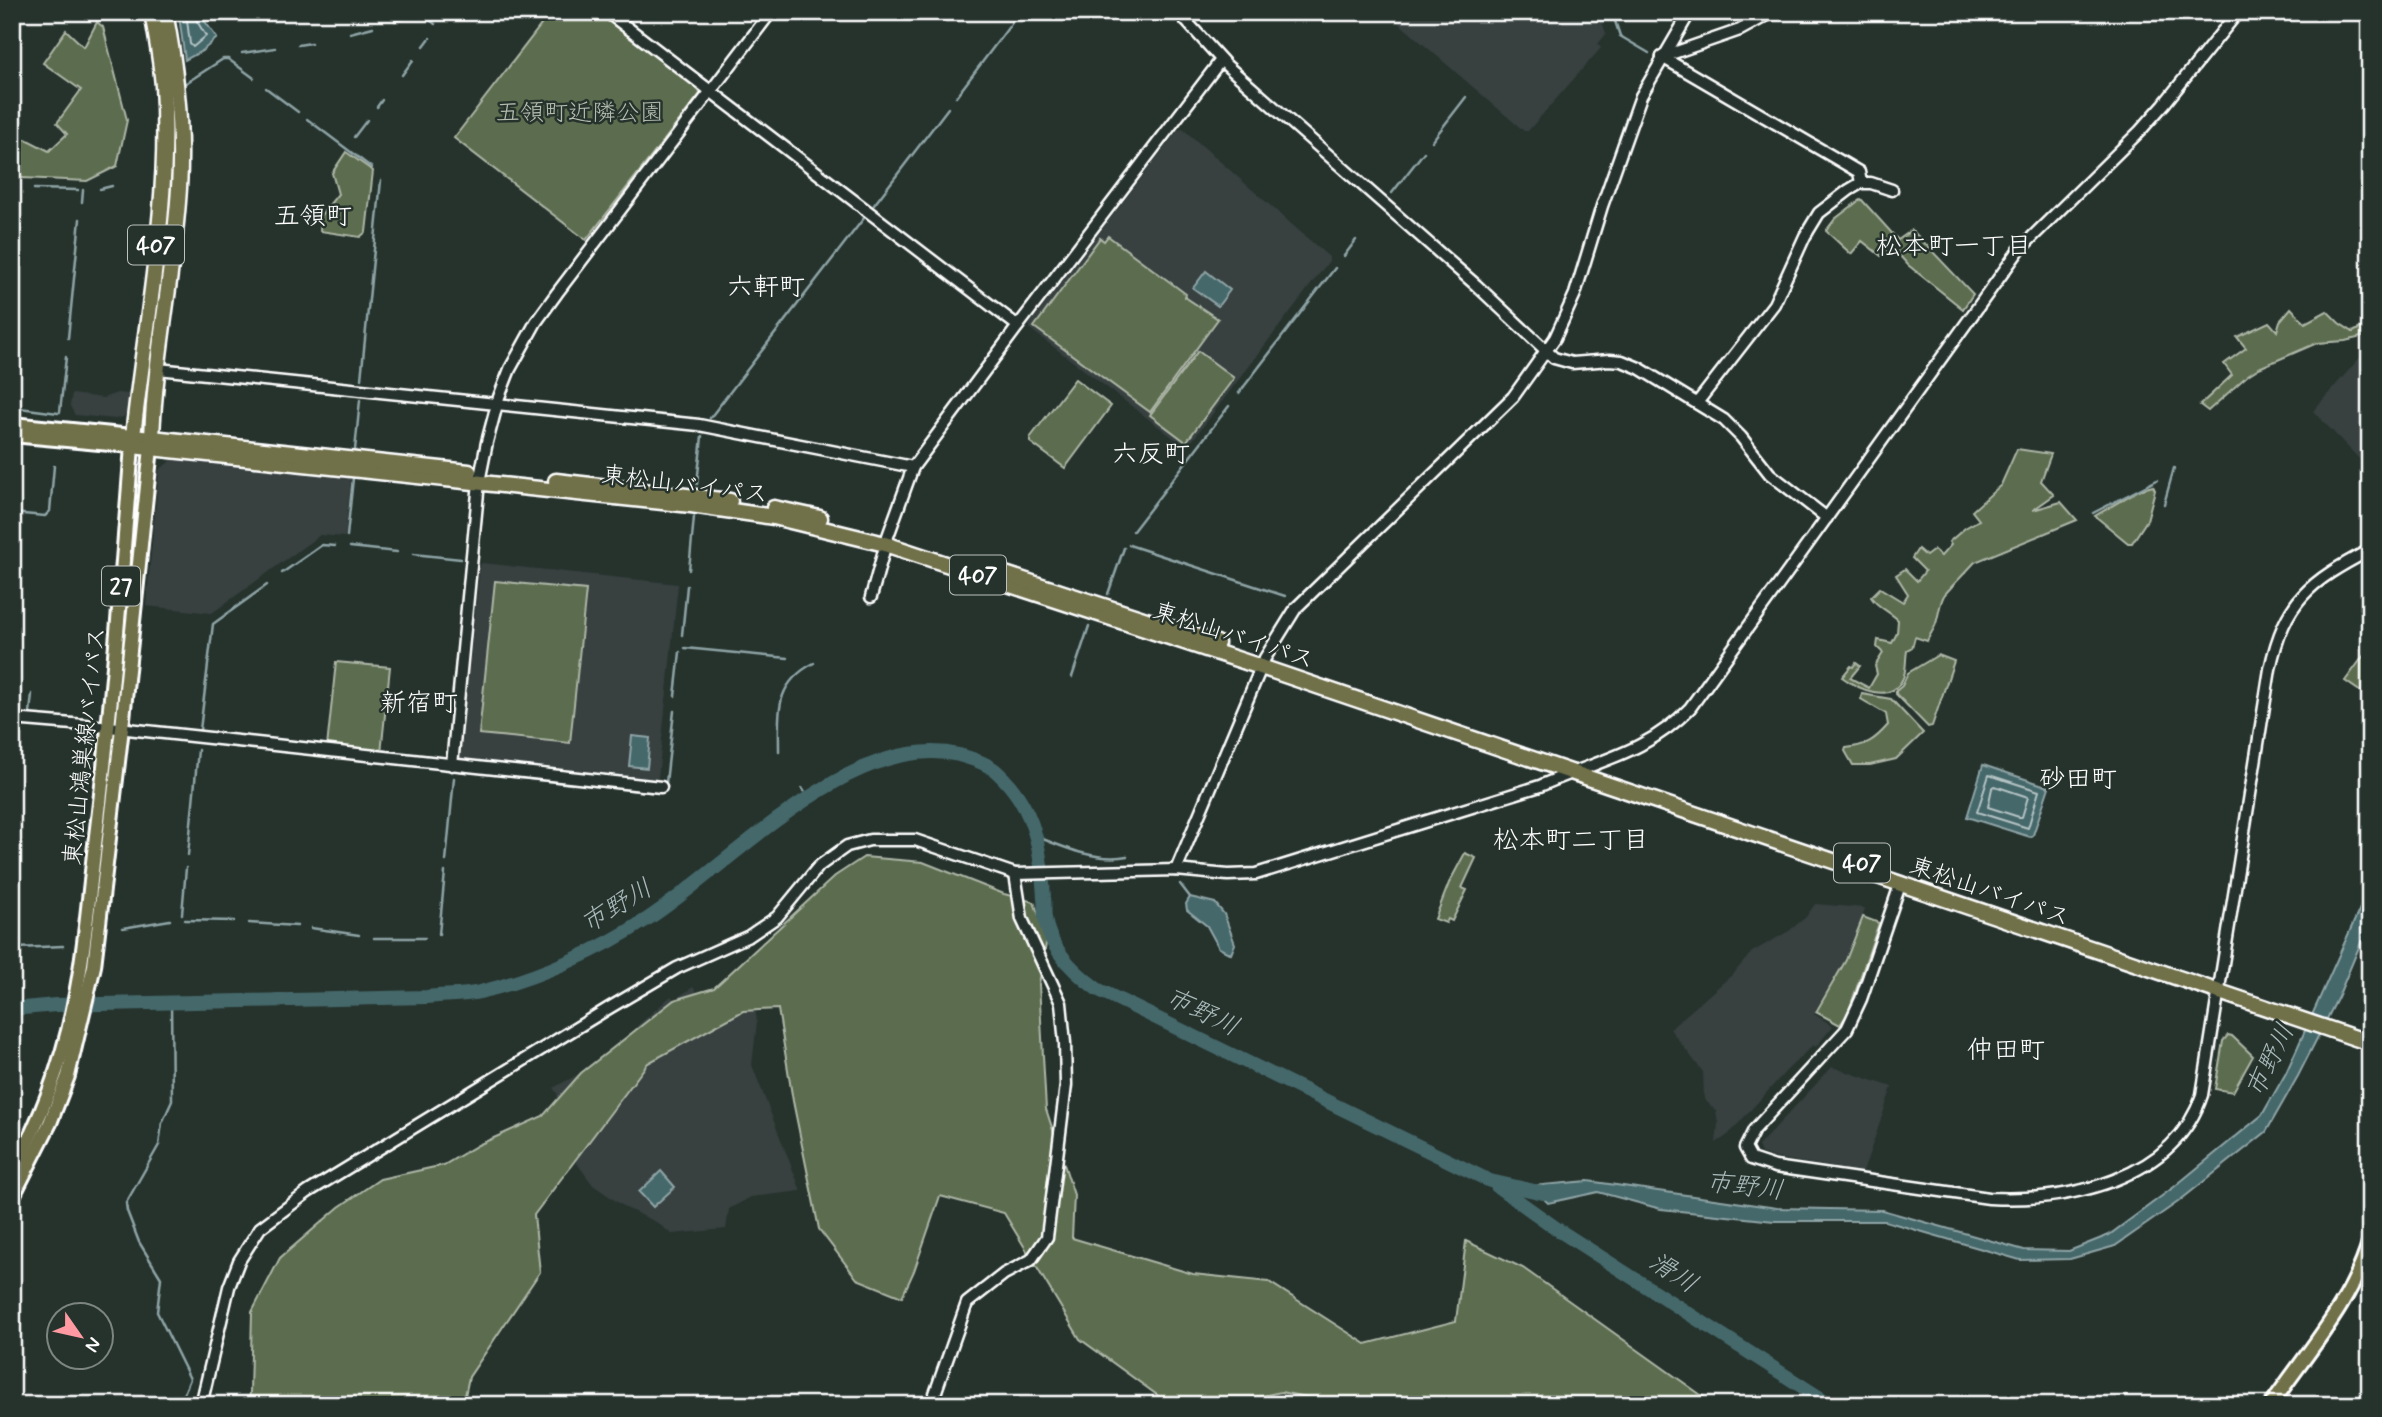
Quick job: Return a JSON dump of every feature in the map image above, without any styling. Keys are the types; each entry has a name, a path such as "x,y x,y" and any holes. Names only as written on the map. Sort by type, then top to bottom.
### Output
{"highway":[{"name":"407","path":"133,441 160,212 163,159 163,86 152,12"},
{"name":"407","path":"151,443 179,190 181,147 172,53 165,12"},
{"name":"東松山バイパス","path":"133,441 480,478 691,505 774,517 886,540 1585,768 2344,1031"},
{"name":"東松山バイパス","path":"1263,663 1900,885 2218,988"},
{"name":"407","path":"2344,1031 2370,1035"},
{"name":"407","path":"2344,1031 2370,1044"}],"main road":[{"name":"東松山バイパス","path":"12,424 133,441"},
{"name":"東松山バイパス","path":"12,435 133,441"},
{"name":"東松山鴻巣線バイパス","path":"115,727 133,441"},
{"name":"東松山鴻巣線バイパス","path":"87,966 151,443"},
{"name":"27","path":"12,1198 50,1123 68,1076 87,966"},
{"name":"27","path":"12,1172 29,1140 54,1077 87,966"},
{"path":"2271,1405 2347,1297 2364,1262 2370,1240"}],"street":[{"path":"607,12 1017,326"},
{"path":"452,765 480,478 497,403 516,357 542,314 771,12"},
{"path":"1178,12 1221,60 1557,360 1572,363 1622,361 1639,368 1734,429 1770,474 1827,518"},
{"path":"1176,870 1263,663 1296,608 1513,397 1548,351 1575,295 1602,206 1641,96 1690,12"},
{"path":"1662,57 1740,30 1773,12"},
{"path":"201,1405 229,1287 239,1261 260,1228 290,1203 654,981 749,936 777,917 819,866 847,846 870,840 915,840 1015,874 1027,875 1176,870 1228,875 1269,871 1540,786 1641,745 1673,726 1690,708 2019,250 2140,131 2238,12"},
{"path":"1662,57 1859,172 1861,183"},
{"path":"871,597 886,540 913,467 1017,326 1221,60"},
{"path":"1697,403 1774,304 1805,236 1819,213 1861,183 1871,183 1892,190"},
{"path":"158,369 699,425 913,467"},
{"path":"1900,885 1852,1021 1834,1046 1754,1130 1745,1148 1751,1159 1775,1167 1989,1198 2042,1198 2103,1184 2166,1150 2189,1125 2202,1095 2270,669 2279,632 2294,606 2309,589 2326,575 2370,550"},
{"path":"12,719 115,727 661,787"},
{"path":"930,1405 967,1303 1004,1274 1031,1260 1047,1237 1066,1085 1065,1043 1061,1003 1023,919 1015,874"}],"shaded area":[{"path":"1386,12 1599,12 1606,34 1598,44 1601,48 1528,131 1524,131"},
{"path":"1183,129 1329,257 1329,261 1188,446 1184,446 1030,329 1030,324 1178,130"},
{"path":"2370,346 2370,470 2313,411"},
{"path":"117,393 129,394 128,412 123,417 115,419 75,415 70,406 72,394 103,398"},
{"path":"173,459 351,477 345,537 320,535 212,613 146,606 159,470"},
{"path":"482,563 678,584 658,778 655,780 463,761 460,756"},
{"path":"1815,904 1865,908 1860,928 1845,960 1814,1014 1833,1026 1816,1047 1813,1045 1787,1070 1728,1135 1716,1143 1716,1111 1704,1099 1703,1072 1670,1029 1733,974 1752,952 1789,931 1806,917"},
{"path":"750,969 757,1022 752,1065 801,1191 751,1197 729,1209 726,1229 672,1234 656,1222 626,1208 593,1185 571,1155 557,1093 553,1088 581,1073 604,1054 622,1046 636,1027 671,996 674,1000 693,987 699,996"},
{"path":"1832,1067 1892,1087 1863,1172 1775,1158 1761,1153 1758,1146"}],"green space":[{"name":"五領町近隣公園","path":"551,12 598,12 699,89 700,94 586,240 454,138"},
{"path":"97,22 103,27 127,120 117,166 87,181 12,179 12,145 26,139 49,151 67,134 57,123 81,90 43,63 66,30 84,47"},
{"path":"346,152 373,171 366,232 360,237 320,231 321,215 338,194 332,173"},
{"path":"1861,199 1898,240 1912,230 1973,294 1963,309 1908,265 1893,248 1881,256 1862,241 1851,254 1826,231 1835,219"},
{"path":"1108,236 1186,294 1185,297 1218,319 1150,412 1034,327 1100,238 1104,241"},
{"path":"2291,308 2305,323 2327,311 2353,332 2370,323 2370,335 2345,341 2317,343 2259,368 2208,411 2200,405 2232,375 2224,364 2246,348 2237,337 2269,322 2277,331 2280,321"},
{"path":"1198,351 1234,378 1186,442 1150,415"},
{"path":"1075,379 1111,406 1065,468 1030,442 1030,438"},
{"path":"2017,449 2051,454 2041,481 2054,495 2033,510 2061,502 2077,520 1975,562 1945,594 1935,626 1927,641 1915,637 1912,648 1907,651 1904,677 1897,687 1882,693 1874,692 1856,686 1842,677 1856,663 1860,666 1850,678 1869,688 1877,674 1875,666 1883,653 1877,647 1878,640 1892,643 1897,633 1898,620 1871,597 1880,588 1903,602 1908,594 1896,575 1905,569 1917,581 1925,571 1912,558 1918,549 1926,556 1934,550 1941,556 1951,545 1949,542 1979,520 1972,511 2001,485"},
{"path":"2153,486 2155,490 2147,520 2132,543 2128,543 2095,516 2139,490"},
{"path":"495,581 586,590 570,743 479,734"},
{"path":"2370,647 2370,698 2345,681"},
{"path":"1938,655 1954,661 1932,726 1928,727 1896,691 1902,686 1908,673"},
{"path":"336,662 390,667 381,753 327,747"},
{"path":"1862,694 1891,699 1923,733 1896,759 1870,765 1853,765 1845,751 1846,748 1870,741 1888,725 1886,714 1861,699"},
{"path":"1465,853 1476,858 1462,888 1467,890 1452,921 1448,919 1446,923 1435,919 1449,883"},
{"path":"864,857 923,862 1004,894 1034,902 1047,938 1039,984 1046,1109 1074,1195 1072,1238 1193,1274 1269,1282 1366,1344 1456,1321 1466,1241 1523,1268 1715,1405 1344,1405 1281,1392 1219,1405 1171,1405 1080,1339 1004,1213 940,1196 902,1297 857,1279 819,1229 793,1101 778,1009 743,1011 648,1063 534,1215 540,1272 469,1377 463,1405 248,1405 252,1312 280,1258 339,1207 380,1179 444,1165 478,1145 543,1116 581,1073 674,1000 714,988 835,876"},
{"path":"1863,917 1879,923 1848,1013 1840,1025 1816,1012 1846,960"},
{"path":"2228,1035 2253,1056 2233,1092 2215,1089 2223,1041"}],"water":[{"path":"180,12 198,12 217,38 202,51 185,60 179,16"},
{"path":"1206,271 1230,290 1218,306 1193,288"},
{"path":"632,736 650,738 647,768 629,766"},
{"path":"1983,765 2049,787 2033,835 2030,837 1967,817"},
{"path":"2370,886 2370,921 2338,997 2266,1132 2178,1202 2115,1246 2070,1259 2020,1260 1885,1221 1774,1221 1661,1209 1598,1192 1548,1203 1531,1186 1588,1181 1777,1208 1882,1210 2024,1250 2069,1251 2109,1235 2174,1187 2262,1115 2286,1073"},
{"path":"1190,897 1215,903 1224,914 1235,944 1231,954 1219,948 1207,926 1187,910 1186,904"},
{"path":"661,1171 675,1187 653,1207 639,1192"}],"waterway":[{"path":"956,97 1020,12"},
{"path":"1612,12 1620,36 1649,53"},
{"path":"395,21 423,14 435,24"},
{"path":"350,33 373,27"},
{"path":"424,46 430,38"},
{"path":"298,45 311,43"},
{"path":"242,53 275,48"},
{"path":"186,83 223,59 228,59 254,78"},
{"path":"402,75 413,60"},
{"path":"266,88 298,112"},
{"path":"1432,141 1466,97"},
{"path":"377,107 382,100"},
{"path":"874,205 948,108"},
{"path":"307,119 372,168"},
{"path":"354,137 367,120"},
{"path":"1392,193 1424,152"},
{"path":"361,379 381,180"},
{"path":"100,189 112,186"},
{"path":"34,189 78,190"},
{"path":"82,202 83,190"},
{"path":"710,418 864,218"},
{"path":"68,338 80,219"},
{"path":"1344,256 1356,240"},
{"path":"1239,393 1335,268"},
{"path":"60,412 66,357"},
{"path":"355,450 360,400"},
{"path":"1133,531 1229,406"},
{"path":"12,407 58,413"},
{"path":"697,484 702,436"},
{"path":"12,513 45,516 50,511 54,466"},
{"path":"2164,504 2174,468"},
{"path":"347,536 353,478"},
{"path":"2093,513 2157,480"},
{"path":"689,570 694,517"},
{"path":"282,573 322,545 335,546"},
{"path":"1129,545 1285,596"},
{"path":"350,547 397,552"},
{"path":"1108,594 1124,548"},
{"path":"413,554 461,559"},
{"path":"200,730 213,624 267,585"},
{"path":"682,635 687,586"},
{"path":"1072,677 1089,626"},
{"path":"685,648 788,658"},
{"path":"675,696 680,652"},
{"path":"779,752 780,712 785,690 801,671 814,663"},
{"path":"30,713 32,694"},
{"path":"666,783 674,711"},
{"path":"188,855 198,750"},
{"name":"市野川","path":"12,1009 56,1005 427,997 474,993 502,986 568,962 630,930 682,894 795,807 836,781 877,762 918,753 959,755 993,769 1010,785 1020,800 1028,814 1038,846 1047,929 1064,959 1097,989 1490,1181 1543,1193 1555,1192"},
{"path":"446,861 454,778"},
{"path":"521,778 572,784"},
{"path":"585,785 659,793"},
{"path":"802,788 809,799"},
{"path":"1038,837 1093,856 1127,856"},
{"path":"182,914 186,868"},
{"path":"439,934 445,872"},
{"path":"1180,884 1190,897"},
{"path":"123,928 170,920"},
{"path":"185,920 234,921"},
{"path":"249,923 297,926"},
{"path":"311,928 359,935"},
{"path":"374,938 425,938"},
{"path":"17,948 63,946"},
{"path":"171,1002 172,1101 162,1123 159,1145 126,1203 139,1242 161,1278 157,1312 190,1379 176,1405"},
{"name":"滑川","path":"1497,1186 1560,1231 1831,1405"}],"district":[{"name":"五領町","path":"313,215"},
{"name":"松本町一丁目","path":"1954,245"},
{"name":"六軒町","path":"766,286"},
{"name":"六反町","path":"1151,453"},
{"name":"新宿町","path":"419,702"},
{"name":"砂田町","path":"2078,778"},
{"name":"松本町二丁目","path":"1571,839"},
{"name":"仲田町","path":"2006,1049"}]}
